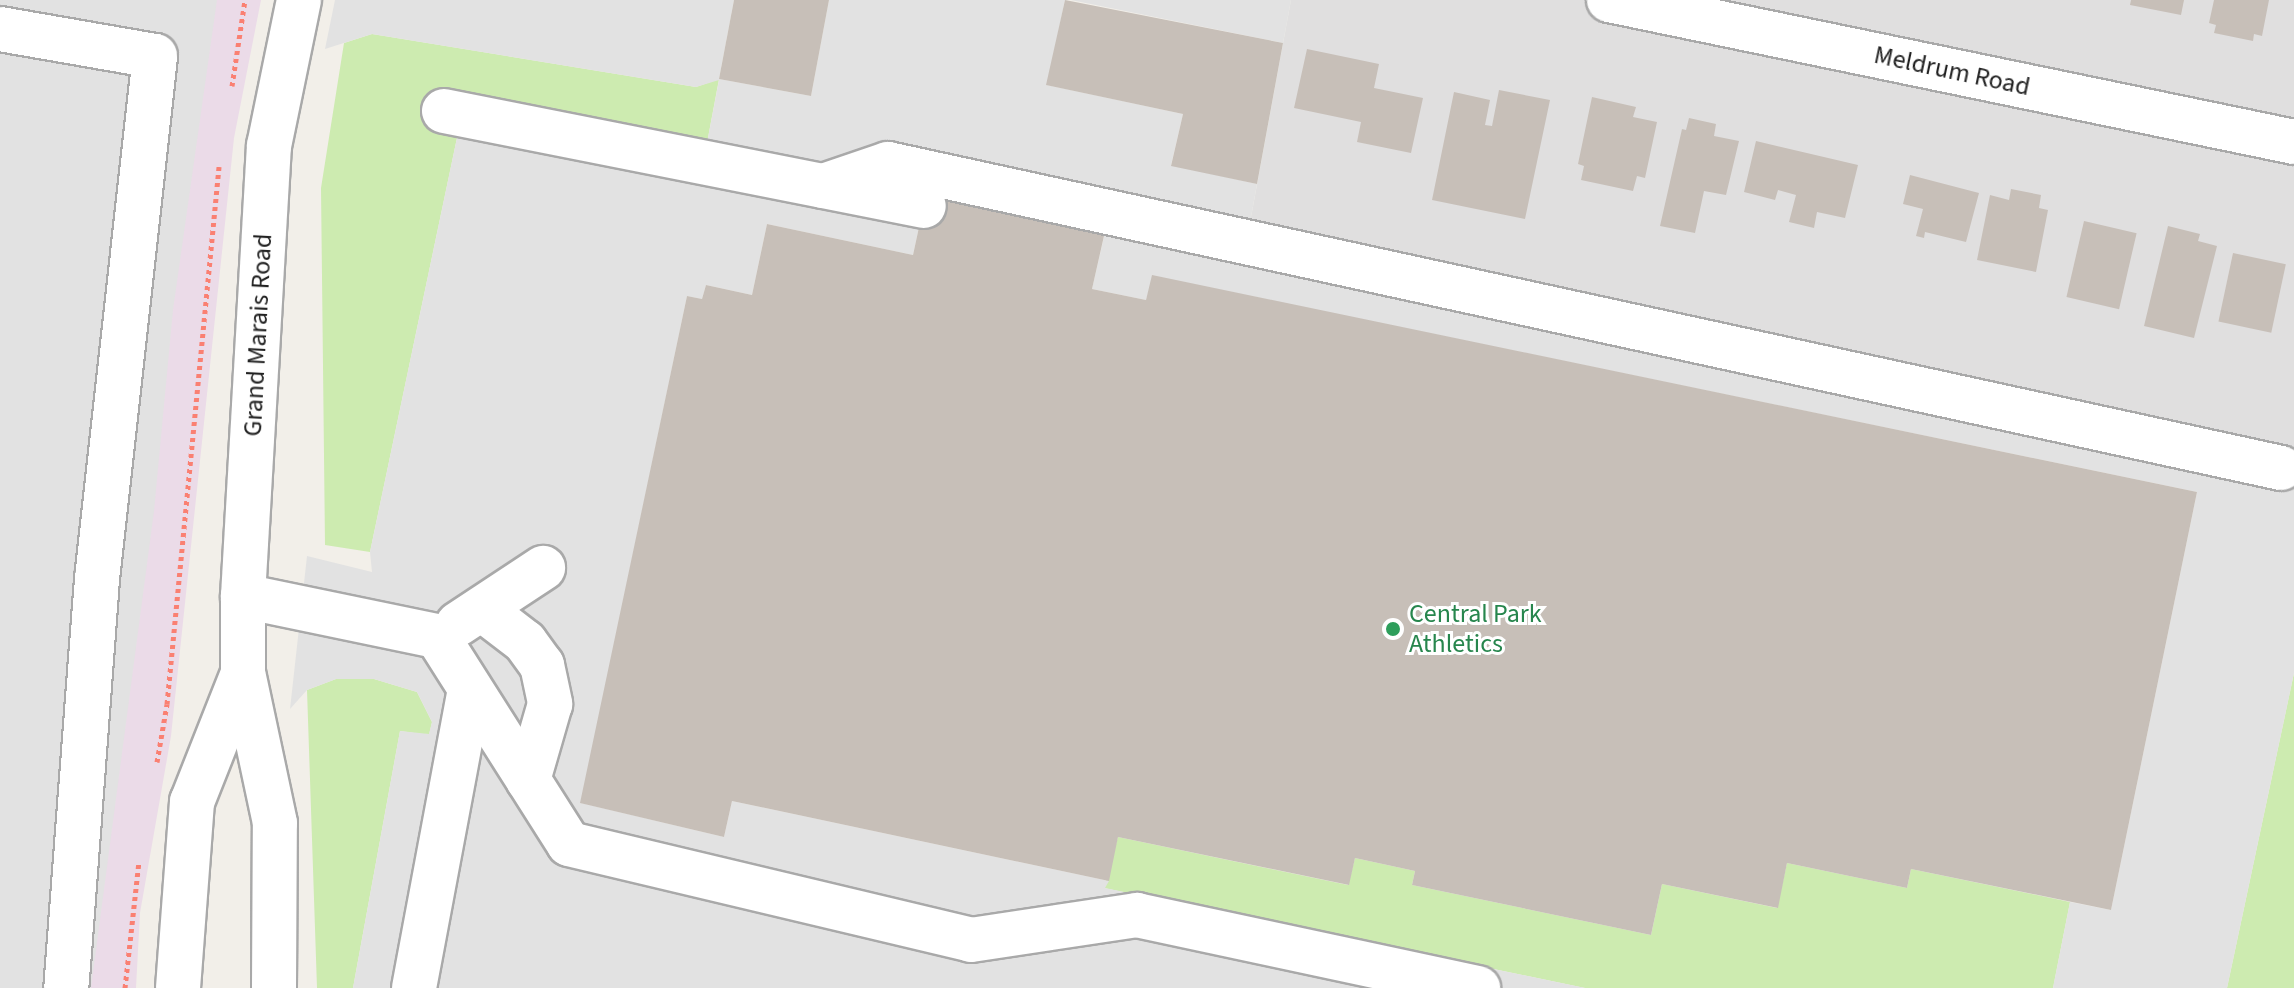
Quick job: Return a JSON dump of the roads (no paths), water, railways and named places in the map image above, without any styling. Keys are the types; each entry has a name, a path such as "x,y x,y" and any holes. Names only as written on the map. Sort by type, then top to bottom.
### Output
{"street":[{"name":"Grand Marais Road","path":"274,988 275,823 243,673 243,596 269,146 299,0"},
{"name":"Meldrum Road","path":"1609,0 2294,142"},
{"path":"0,29 155,56 97,579 66,988"},
{"path":"444,111 924,206"},
{"path":"823,186 888,164 2281,468"},
{"path":"243,596 437,636 543,568"},
{"path":"482,609 525,642 542,665 550,704 528,780"},
{"path":"437,636 569,844 971,940 1137,915 1467,987"},
{"name":"Grand Marais Road","path":"178,988 192,802 243,673"},
{"path":"414,988 470,689"}],"place":[{"name":"Central Park Athletics","path":"1393,629"}]}
